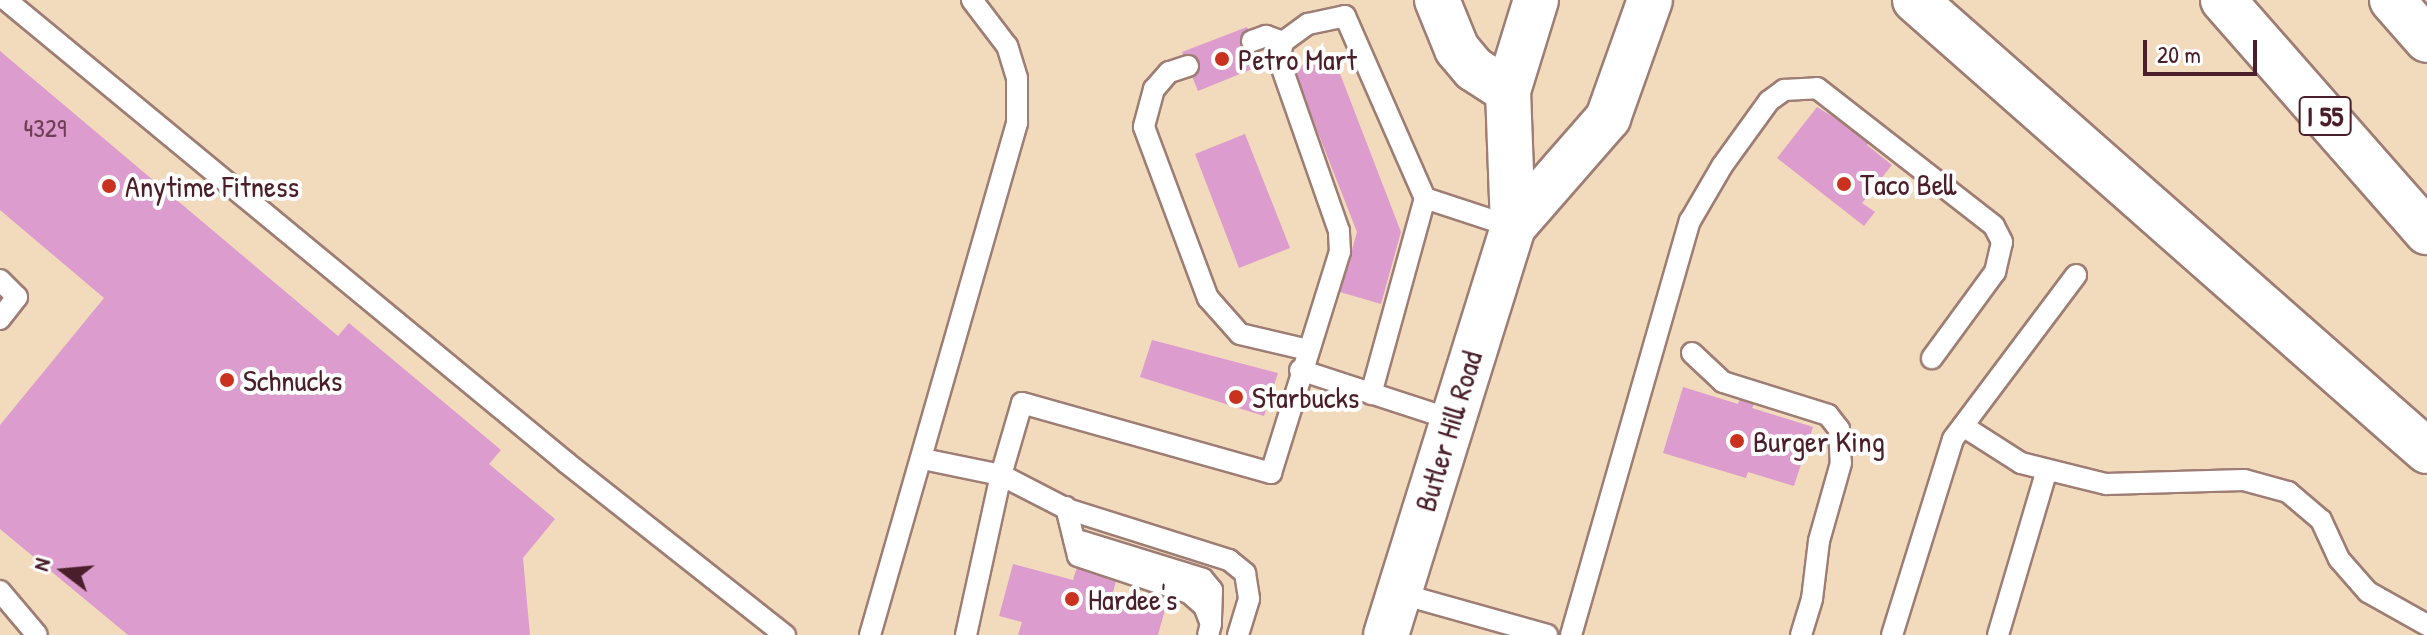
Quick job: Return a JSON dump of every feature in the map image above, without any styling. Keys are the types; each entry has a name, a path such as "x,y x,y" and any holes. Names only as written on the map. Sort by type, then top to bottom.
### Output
{"main road":[{"path":"1437,0 1457,49 1474,69 1508,91"},
{"name":"Butler Hill Road","path":"1386,635 1450,419 1513,227 1508,91 1536,0"},
{"name":"Butler Hill Road","path":"1513,227 1608,118 1650,0"},
{"path":"1915,0 2427,451"},
{"name":"I 55","path":"2223,0 2427,232"},
{"path":"2392,0 2427,40"}],"lane":[{"path":"6,0 567,463 785,635"},
{"path":"870,635 1017,123 1017,78 994,22 972,0"},
{"path":"994,22 1000,0"},
{"path":"966,635 1001,475 1022,403 1271,473 1300,370 1340,252 1339,231 1279,60 1283,42 1308,24 1345,16 1425,198 1371,394"},
{"path":"1252,41 1266,36 1283,42"},
{"path":"1188,66 1169,72 1154,89 1144,127 1208,298 1240,334 1308,350"},
{"path":"1571,635 1657,343 1661,314 1702,200 1769,101 1802,86 1817,88 1994,226 2002,242 1995,272 1932,358"},
{"path":"1425,198 1513,227"},
{"path":"1892,635 1953,439 2076,275"},
{"path":"0,280 17,297 0,319"},
{"path":"1692,353 1723,382 1828,415 1839,429 1841,463 1819,541 1812,599 1801,635"},
{"path":"1300,370 1450,419"},
{"path":"1963,426 2021,463 2106,484 2244,480 2288,492 2321,520 2339,559 2368,592 2427,625"},
{"path":"923,459 1001,475 1066,507 1229,560 1245,573 1249,599 1238,635"},
{"path":"1998,635 2047,470"},
{"path":"1066,507 1078,556 1189,593 1204,606 1209,629"},
{"path":"0,591 37,635"},
{"path":"1398,593 1547,635"}],"building":[{"name":"Petro Mart","path":"1247,27 1262,65 1198,91 1182,52"},
{"name":"Schnucks","path":"0,51 338,336 349,323 501,450 489,464 555,519 523,558 530,635 128,635 0,529 0,425 104,298 0,210"},
{"name":"Petro Mart","path":"1332,53 1401,232 1381,304 1340,292 1357,232 1293,69"},
{"name":"Taco Bell","path":"1817,107 1871,140 1867,145 1892,165 1862,203 1875,212 1864,226 1777,158"},
{"name":"Petro Mart","path":"1245,134 1290,248 1239,268 1195,154"},
{"name":"Starbucks","path":"1152,340 1278,373 1264,416 1140,377"},
{"name":"Burger King","path":"1683,387 1738,404 1740,397 1755,402 1752,408 1813,427 1794,486 1748,472 1746,478 1663,453"},
{"name":"Hardee's","path":"1013,564 1073,580 1077,567 1117,578 1113,592 1166,606 1158,635 1018,635 1022,622 999,616"}],"place":[{"name":"Petro Mart","path":"1222,59"},
{"name":"Taco Bell","path":"1844,184"},
{"name":"Anytime Fitness","path":"109,186"},
{"name":"Schnucks","path":"227,380"},
{"name":"Starbucks","path":"1236,397"},
{"name":"Burger King","path":"1737,441"},
{"name":"Hardee's","path":"1072,599"}]}
